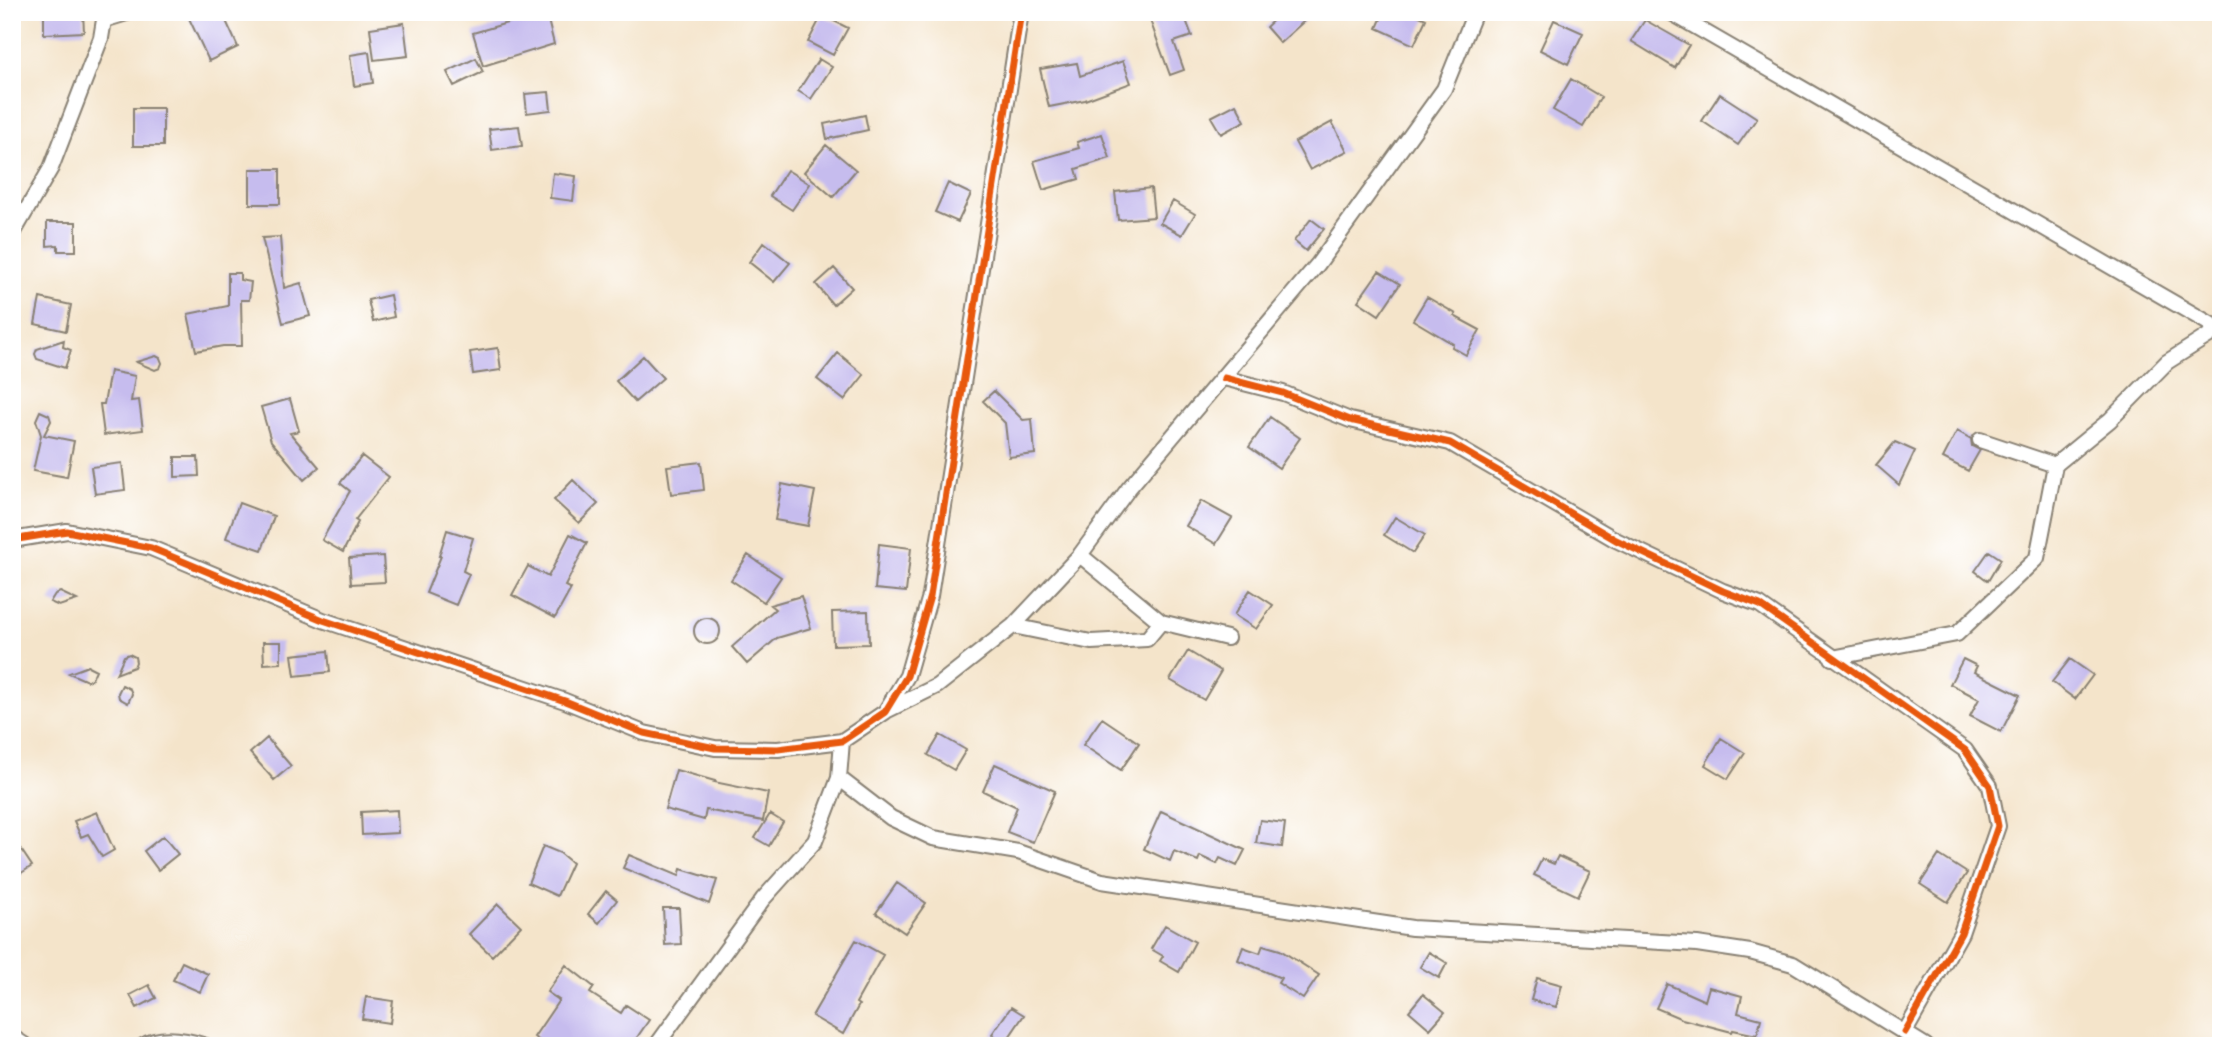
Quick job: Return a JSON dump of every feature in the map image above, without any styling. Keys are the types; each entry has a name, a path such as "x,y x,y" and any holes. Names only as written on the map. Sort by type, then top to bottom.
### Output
{"street":[{"path":"12,235 51,168 102,38 103,16 130,12"},
{"path":"885,712 907,677 930,596 1021,12"},
{"path":"12,540 66,531 151,548 323,620 565,701 644,733 715,748 778,749 842,741 885,712 937,687 1013,626 1080,555 1129,488 1318,264 1444,89 1475,12"},
{"path":"1670,12 2219,328 2167,362 2110,420 2055,465 2037,558 1956,634 1832,658"},
{"path":"1224,377 1283,393 1350,420 1450,443 1616,540 1723,591 1760,605 1965,750 1990,786 1998,826 1961,933 1905,1032"},
{"path":"1980,439 2055,465"},
{"path":"1080,555 1161,622 1227,638"},
{"path":"1013,626 1091,642 1147,639 1161,622"},
{"path":"656,1046 763,899 815,841 839,778 842,741"},
{"path":"839,778 891,818 933,838 1018,852 1102,881 1412,928 1697,944 1750,952 1793,964 1926,1046"},
{"path":"12,1037 26,1046"},
{"path":"143,1046 151,1041 189,1041 205,1046"}],"building":[{"path":"44,12 83,12 84,32 44,34"},
{"path":"186,12 222,12 238,47 209,61"},
{"path":"527,12 546,12 554,44 483,66 473,33 514,21 513,16"},
{"path":"1147,12 1183,12 1192,36 1174,42 1184,70 1170,75"},
{"path":"1282,12 1314,12 1280,43 1266,27"},
{"path":"1384,12 1411,12 1426,19 1414,45 1377,28"},
{"path":"822,15 848,28 833,55 808,42"},
{"path":"1554,20 1583,33 1568,64 1540,50"},
{"path":"1645,20 1689,45 1675,68 1631,41"},
{"path":"404,23 408,56 374,60 370,28"},
{"path":"369,52 373,83 354,86 350,55"},
{"path":"476,58 483,72 454,86 447,72"},
{"path":"819,59 832,67 811,99 798,91"},
{"path":"1123,61 1131,83 1085,100 1049,107 1040,69 1077,63 1080,76"},
{"path":"1571,79 1601,97 1583,127 1553,110"},
{"path":"549,92 551,110 527,113 525,94"},
{"path":"1720,94 1757,118 1738,145 1702,121"},
{"path":"1236,104 1245,121 1221,134 1211,117"},
{"path":"133,108 163,108 163,146 133,146"},
{"path":"865,115 868,130 827,139 824,124"},
{"path":"1332,122 1347,151 1310,170 1295,142"},
{"path":"519,126 522,146 492,150 489,129"},
{"path":"1102,134 1110,158 1076,169 1079,179 1043,190 1034,161 1079,148 1077,142"},
{"path":"826,145 856,170 833,197 804,172"},
{"path":"250,169 280,169 280,204 250,204"},
{"path":"787,170 810,184 792,210 770,196"},
{"path":"553,173 576,176 573,201 550,198"},
{"path":"948,183 971,194 958,222 935,212"},
{"path":"1151,188 1154,217 1118,220 1115,192"},
{"path":"1173,201 1195,214 1182,235 1160,223"},
{"path":"1311,219 1324,229 1306,251 1294,241"},
{"path":"47,222 76,222 76,251 58,251 58,245 47,246"},
{"path":"280,237 284,288 301,283 310,316 283,323 262,238"},
{"path":"764,242 790,263 774,282 749,262"},
{"path":"834,268 852,288 833,305 816,284"},
{"path":"1379,271 1400,284 1379,315 1358,301"},
{"path":"228,273 240,273 240,280 251,282 249,300 241,300 242,346 196,351 188,314 228,306"},
{"path":"390,295 394,317 373,322 368,300"},
{"path":"1427,297 1480,330 1466,355 1413,320"},
{"path":"40,298 71,305 66,331 35,324"},
{"path":"64,340 63,347 71,350 65,368 37,359 37,349"},
{"path":"498,348 501,370 473,374 470,352"},
{"path":"838,353 864,375 844,400 817,379"},
{"path":"156,356 162,363 160,368 155,370 136,362"},
{"path":"643,356 663,378 635,402 616,381"},
{"path":"110,371 135,376 131,401 139,400 143,430 104,435 100,404 104,404"},
{"path":"994,391 1023,420 1032,419 1035,454 1009,457 1005,423 983,401"},
{"path":"290,399 299,431 290,433 319,467 304,480 271,441 261,407"},
{"path":"40,411 49,415 51,421 44,435 74,441 67,477 33,471 41,435 36,420"},
{"path":"1270,417 1300,438 1279,468 1249,447"},
{"path":"1957,431 1971,439 1972,446 1980,450 1968,471 1943,458"},
{"path":"1895,442 1915,451 1899,485 1876,465"},
{"path":"362,456 389,477 355,520 358,522 343,552 322,540 350,491 340,483"},
{"path":"175,457 198,457 199,476 175,477"},
{"path":"701,462 704,490 671,494 667,466"},
{"path":"122,463 125,490 95,494 91,467"},
{"path":"573,480 598,504 579,523 554,500"},
{"path":"782,484 815,491 808,526 775,520"},
{"path":"1201,501 1232,518 1216,544 1186,526"},
{"path":"239,503 274,516 262,550 226,538"},
{"path":"1395,517 1425,535 1413,553 1384,535"},
{"path":"447,530 473,538 463,571 469,574 456,605 426,593 441,556"},
{"path":"570,534 587,543 565,586 571,589 555,618 512,595 528,566 548,577"},
{"path":"879,544 911,548 906,592 875,589"},
{"path":"1989,551 2001,559 1988,581 1975,571"},
{"path":"748,555 781,577 764,602 731,580"},
{"path":"383,556 385,582 351,584 349,558"},
{"path":"1250,590 1273,605 1256,629 1234,615"},
{"path":"60,592 77,600 59,606 50,602 55,594"},
{"path":"801,596 811,628 777,638 747,664 732,647 775,609 770,605"},
{"path":"868,611 869,644 833,645 832,612"},
{"path":"707,618 716,622 720,631 716,640 707,644 698,640 694,631 698,622"},
{"path":"263,642 281,642 281,663 264,664"},
{"path":"328,651 330,672 295,676 292,655"},
{"path":"1188,651 1221,671 1204,700 1170,680"},
{"path":"129,654 135,657 134,667 116,674 124,656"},
{"path":"1963,659 1977,666 1974,672 2020,695 2001,732 1970,716 1979,699 1950,684"},
{"path":"2070,659 2093,675 2075,699 2052,682"},
{"path":"88,666 96,670 92,679 87,681 69,673"},
{"path":"122,685 130,689 132,694 128,703 119,698"},
{"path":"1102,718 1139,743 1121,770 1083,745"},
{"path":"940,735 966,750 954,770 928,755"},
{"path":"267,738 291,766 274,780 250,753"},
{"path":"1721,738 1745,753 1728,779 1705,765"},
{"path":"995,764 1055,791 1033,842 1007,832 1017,807 983,791"},
{"path":"676,770 714,782 768,793 763,821 706,810 704,820 665,809"},
{"path":"397,810 398,833 362,835 361,812"},
{"path":"1161,811 1245,850 1237,866 1220,858 1217,864 1200,856 1198,861 1174,851 1170,861 1144,849"},
{"path":"97,812 114,850 102,857 88,834 81,837 74,821"},
{"path":"770,814 783,822 769,846 755,838"},
{"path":"1260,820 1285,823 1282,847 1256,843"},
{"path":"12,836 32,866 12,879"},
{"path":"163,836 178,854 158,870 144,851"},
{"path":"543,846 560,853 572,863 557,896 528,883"},
{"path":"629,855 679,876 681,869 717,880 709,904 623,868"},
{"path":"1939,855 1967,873 1948,902 1920,884"},
{"path":"1558,856 1590,871 1578,896 1534,875 1542,859 1554,864"},
{"path":"897,883 926,903 905,933 876,913"},
{"path":"606,891 617,900 599,923 588,914"},
{"path":"498,904 521,926 492,956 469,934"},
{"path":"663,908 679,908 681,944 665,945"},
{"path":"1165,925 1195,942 1179,972 1160,961 1163,956 1151,949"},
{"path":"856,940 883,955 856,1003 859,1005 843,1034 812,1016"},
{"path":"1263,945 1280,950 1319,975 1303,999 1278,983 1281,978 1238,960 1243,947 1260,953"},
{"path":"1429,952 1447,963 1439,978 1420,967"},
{"path":"182,962 208,974 200,992 173,980"},
{"path":"566,965 594,987 590,993 621,1013 626,1005 649,1020 631,1046 547,1046 534,1037 559,1000 547,992"},
{"path":"1537,978 1562,985 1556,1007 1531,1000"},
{"path":"1667,984 1705,1001 1709,987 1742,996 1738,1013 1761,1019 1757,1035 1733,1030 1732,1032 1682,1019 1656,1008"},
{"path":"149,985 156,998 137,1008 130,995"},
{"path":"1423,994 1445,1012 1430,1029 1409,1011"},
{"path":"366,997 393,1001 390,1023 362,1019"},
{"path":"1011,1007 1024,1015 1005,1043 992,1034"}],"cycle path":[{"path":"12,540 67,531 151,548 323,620 565,701 644,733 715,748 778,749 842,741 885,712 907,676 930,596 1021,12"},
{"path":"1224,378 1283,393 1350,420 1450,443 1616,540 1723,591 1760,605 1965,750 1990,786 1998,826 1961,933 1905,1032"}]}
